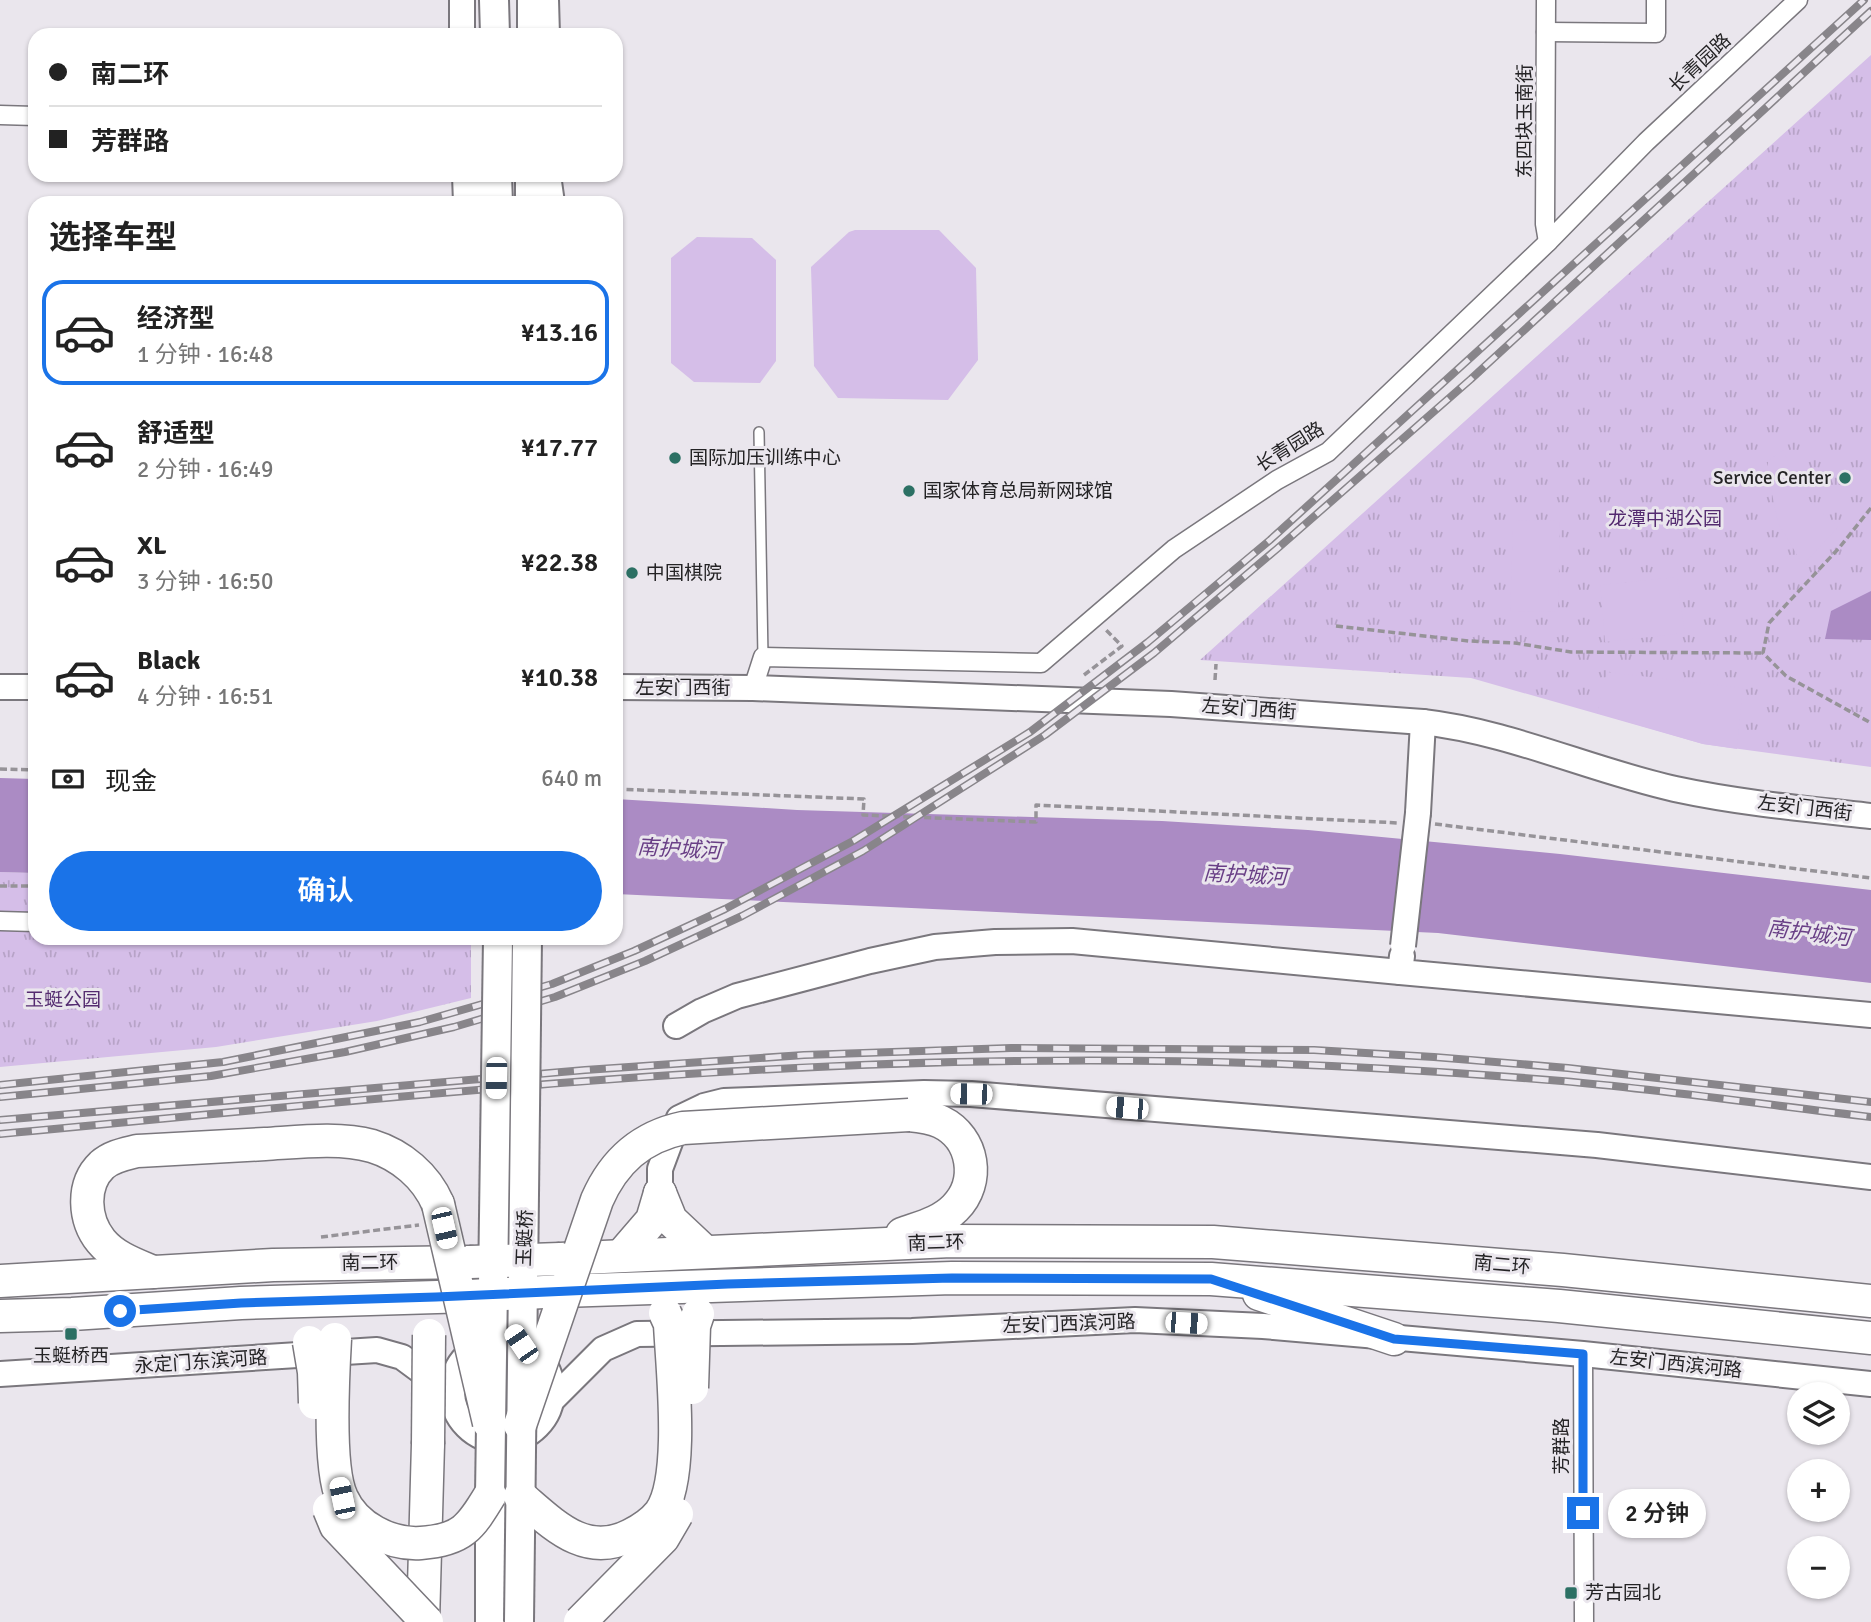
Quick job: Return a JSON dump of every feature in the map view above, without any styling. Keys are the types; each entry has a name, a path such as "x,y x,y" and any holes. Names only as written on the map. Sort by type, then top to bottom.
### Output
{"highway":[{"path":"505,1436 605,1181 633,1150 666,1131 909,1115 940,1121 961,1138 968,1150 971,1178 968,1189 954,1210 938,1222 871,1245"},
{"path":"153,1272 116,1255 93,1229 88,1213 92,1178 102,1166 117,1156 137,1151 291,1142 372,1146 405,1162 432,1190 434,1214 505,1436"},
{"path":"660,1193 671,1220 704,1251"},
{"path":"621,1256 652,1220 660,1193"},
{"name":"南二环","path":"0,1281 274,1265 560,1259 951,1241 1213,1242 1563,1270 1871,1301"},
{"name":"南二环","path":"0,1316 241,1303 398,1299 728,1284 952,1278 1211,1279 1559,1306 1871,1338"},
{"path":"1211,1279 1394,1339"},
{"path":"580,1622 663,1538 682,1503 688,1479 694,1326 698,1314 728,1284"},
{"path":"241,1303 271,1311 322,1341 333,1372 335,1469 342,1498 358,1521 379,1535 416,1544 455,1536 505,1495 573,1538 615,1542 648,1526 662,1511 673,1483 675,1458 670,1324 665,1313 651,1297 634,1288"},
{"path":"425,1622 429,1335 433,1306 457,1296"},
{"path":"425,1622 336,1526 316,1467 314,1372 322,1341 360,1307 398,1299 422,1307 429,1335"}],"main road":[{"path":"494,0 495,28"},
{"path":"532,0 532,28"},
{"name":"玉蜓桥","path":"498,945 505,1495 519,1622"},
{"name":"玉蜓桥","path":"505,1436 526,1192 527,945"},
{"name":"玉蜓桥","path":"490,1622 505,1495"}],"street":[{"path":"462,0 462,28"},
{"path":"546,0 547,28"},
{"name":"东四块玉南街","path":"1546,0 1545,224 1548,242"},
{"path":"1546,32 1656,33 1656,0"},
{"name":"长青园路","path":"763,657 1041,663 1174,549 1277,480 1328,452 1548,242 1646,142 1798,0"},
{"path":"0,115 28,116"},
{"path":"753,688 763,657"},
{"path":"0,687 28,687"},
{"name":"左安门西街","path":"623,687 753,688 1171,704 1423,722 1461,727 1675,789 1778,806 1871,816"},
{"path":"1400,972 1417,820 1423,722"},
{"path":"0,921 28,922"},
{"path":"676,1026 737,996 935,947 995,942 1072,941 1871,1014"},
{"path":"507,1337 512,945"},
{"path":"660,1193 660,1169 679,1118 704,1106 724,1101 924,1093 971,1094 1597,1145 1871,1177"},
{"name":"左安门西滨河路","path":"552,1400 603,1349 637,1334 912,1331 1135,1320 1263,1326 1583,1354 1871,1384"},
{"path":"507,1337 537,1356 549,1373 552,1400 546,1416 536,1429 505,1436 475,1434 463,1423 455,1410 452,1394 457,1368 465,1357 477,1348 507,1337"},
{"name":"永定门东滨河路","path":"0,1374 377,1350 402,1357 452,1394"},
{"name":"芳群路","path":"1583,1354 1584,1622"},
{"path":"502,1622 505,1436"}],"lane":[{"path":"758,432 763,657"}],"path":[{"path":"1763,653 1769,623 1839,548 1871,508"},
{"path":"1336,626 1469,641 1516,643 1571,652 1763,653 1786,676 1871,723"},
{"path":"1084,675 1122,646 1102,627"},
{"path":"1215,680 1216,664"},
{"path":"0,769 28,770"},
{"path":"623,789 864,799 863,815 1036,822 1036,805 1417,820 1871,878"},
{"path":"0,886 28,886"},
{"path":"321,1237 434,1214"}],"green space":[{"name":"龙潭中湖公园","path":"1871,55 1871,767 1703,744 1471,678 1200,660"},
{"path":"939,230 976,268 978,360 948,400 838,398 814,366 811,267 849,232"},
{"path":"697,237 752,238 776,260 776,361 760,383 694,382 671,363 671,258"},
{"path":"1783,450 1804,496 1838,527 1803,565 1778,523 1768,474 1768,461"},
{"path":"1513,520 1560,521 1558,612 1510,611"},
{"path":"1677,577 1685,633 1605,642 1600,585"},
{"path":"1607,672 1743,688 1737,749 1703,744 1597,713"},
{"name":"玉蜓公园","path":"0,872 28,873 28,945 471,945 471,998 377,1021 216,1047 0,1067"}],"water":[{"path":"1871,591 1871,640 1825,639 1831,611"},
{"path":"0,778 28,779 28,873 0,872"},
{"name":"南护城河","path":"623,799 797,810 1162,821 1308,830 1560,854 1871,890 1871,983 1438,933 623,894"}],"railway":[{"path":"0,1085 223,1062 420,1022 552,984 634,951 725,909 853,841 1030,732 1148,642 1270,540 1864,0"},
{"path":"0,1097 211,1076 345,1052 454,1027 555,997 645,961 742,916 863,851 1045,735 1154,653 1471,379 1871,11"},
{"path":"0,1120 585,1070 804,1055 1011,1048 1314,1050 1434,1057 1568,1068 1871,1102"},
{"path":"0,1134 380,1098 634,1078 888,1064 1084,1060 1289,1064 1425,1071 1601,1085 1871,1117"}],"place":[{"name":"国际加压训练中心","path":"675,458"},
{"name":"Service Center","path":"1845,478"},
{"name":"国家体育总局新网球馆","path":"909,491"},
{"name":"中国棋院","path":"632,573"},
{"name":"玉蜓桥西","path":"71,1334"},
{"name":"芳古园北","path":"1571,1593"}],"route":[{"path":"120,1311 241,1303 728,1284 952,1278 1211,1279 1394,1339 1583,1354 1583,1513"}]}
